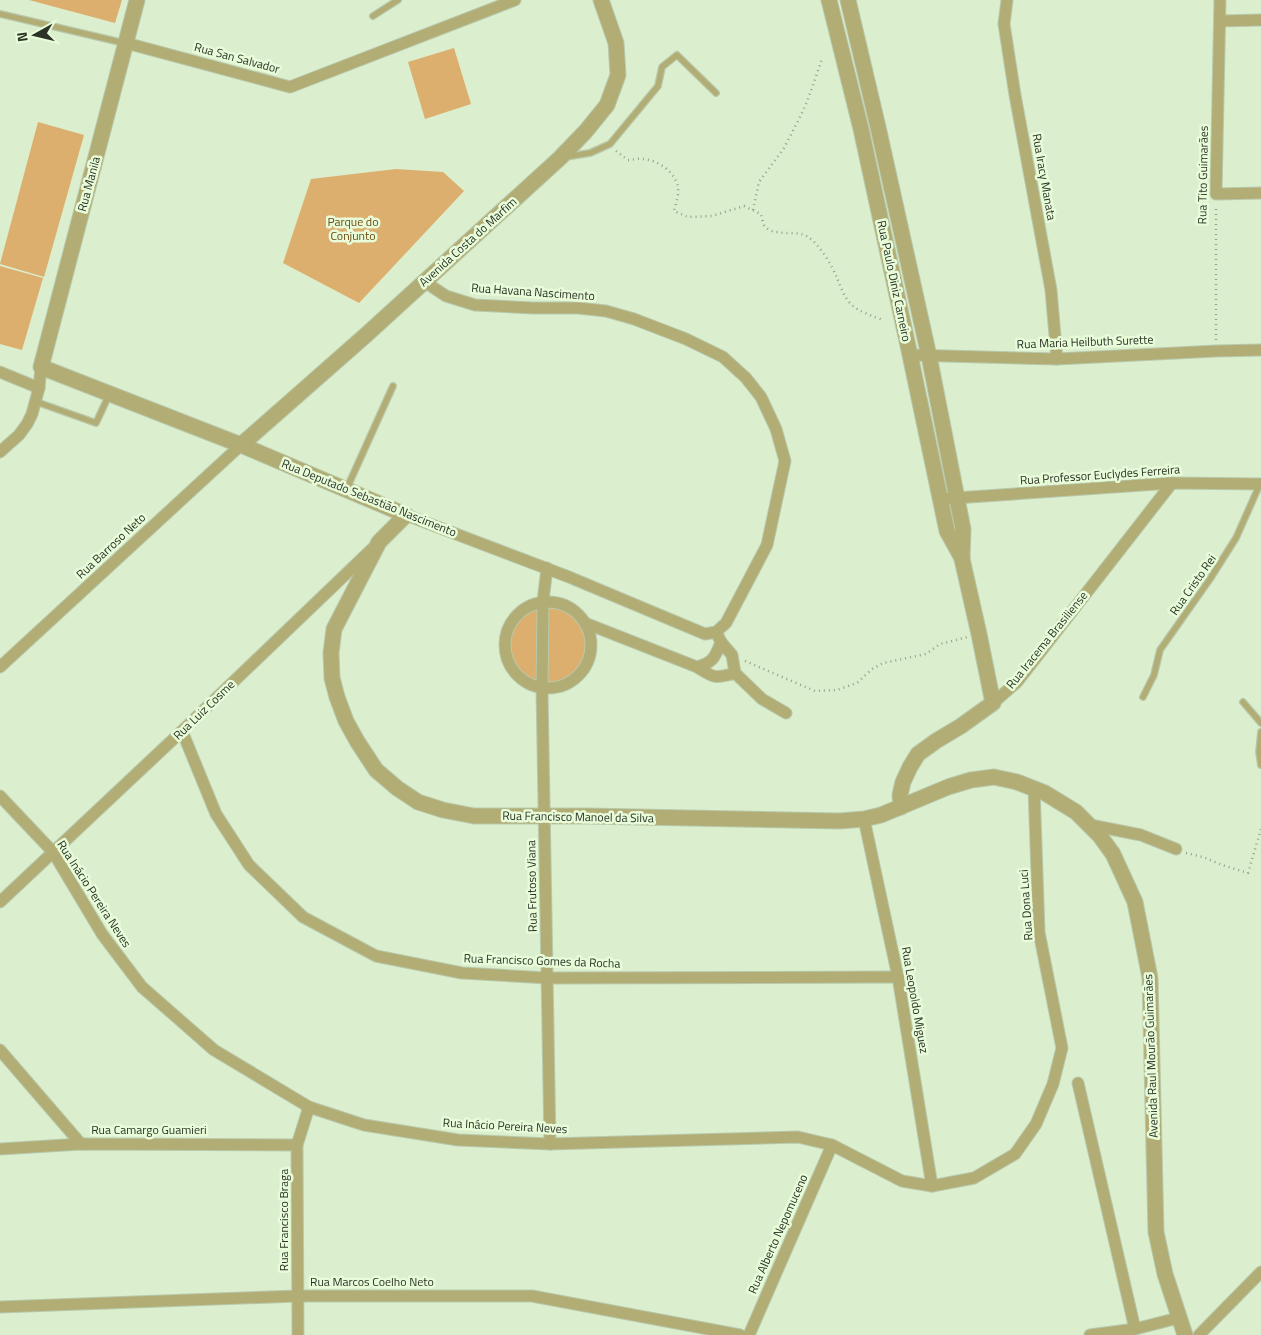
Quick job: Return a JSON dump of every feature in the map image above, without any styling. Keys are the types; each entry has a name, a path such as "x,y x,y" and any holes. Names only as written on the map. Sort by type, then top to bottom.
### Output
{"street":[{"name":"Rua Manila","path":"41,367 137,0"},
{"name":"Rua San Salvador","path":"126,43 290,86 499,3 515,0"},
{"name":"Avenida Costa do Marfim","path":"240,445 425,282 560,158 586,131 607,105 618,75 616,43 601,0"},
{"name":"Rua Paulo Diniz Carneiro","path":"829,0 861,129 947,531 962,560 992,703"},
{"name":"Rua Paulo Diniz Carneiro","path":"848,0 929,356 958,498 963,529 962,560"},
{"name":"Rua Iracy Manata","path":"1007,0 1004,24 1015,95 1051,290 1057,359"},
{"name":"Rua Tito Guimarães","path":"1216,194 1220,0"},
{"path":"1220,21 1261,20"},
{"path":"861,129 878,127"},
{"path":"1216,194 1261,193"},
{"name":"Rua Havana Nascimento","path":"425,282 446,296 474,305 578,308 606,311 634,319 686,339 723,357 746,378 762,397 776,429 785,461 767,545 718,637"},
{"name":"Rua Maria Heilbuth Surette","path":"910,355 1057,359 1261,350"},
{"path":"0,452 19,435 32,414 39,388 41,367"},
{"name":"Rua Deputado Sebastião Nascimento","path":"41,367 240,445 406,515 546,568 705,634 718,637"},
{"path":"0,372 39,388"},
{"name":"Rua Barroso Neto","path":"0,667 240,445"},
{"name":"Rua Professor Euclydes Ferreira","path":"941,499 1172,483 1261,484"},
{"name":"Rua Iracema Brasiliense","path":"901,807 900,795 903,782 918,754 961,726 1017,682 1172,483"},
{"name":"Rua Luiz Cosme","path":"0,902 182,731 406,515"},
{"name":"Rua Francisco Manoel da Silva","path":"379,542 334,629 331,653 332,678 346,720 376,770 397,788 418,802 443,810 474,816 840,821 881,815 948,786 971,780 994,777 1034,788"},
{"name":"Rua Frutoso Viana","path":"546,568 543,601 542,689 550,1144"},
{"path":"543,601 560,603 573,610 585,623 591,642 588,662 577,679 559,688 542,689 521,680 509,665 504,646 508,627 513,618 528,606 543,601"},
{"path":"585,623 697,667 712,676 722,677 735,673"},
{"path":"718,637 732,655 735,673 762,699 786,713"},
{"path":"697,667 715,658 718,637"},
{"name":"Rua Francisco Gomes da Rocha","path":"182,731 216,814 249,865 303,917 376,956 462,973 548,978 898,977"},
{"name":"Avenida Raul Mourão Guimarães","path":"1034,788 1076,812 1100,836 1113,854 1135,902 1150,978 1156,1232 1165,1274 1185,1335"},
{"name":"Rua Dona Luci","path":"1034,788 1039,932 1062,1048"},
{"name":"Rua Inácio Pereira Neves","path":"0,796 53,852 102,934 142,987 214,1050 309,1106 364,1125 458,1140 550,1144 798,1137 832,1144 902,1180 932,1186 974,1178 1015,1154 1036,1124 1053,1084 1062,1048"},
{"name":"Rua Leopoldo Miguez","path":"864,819 898,977 932,1186"},
{"path":"1090,825 1141,836 1176,849"},
{"path":"0,1050 80,1144"},
{"path":"1078,1084 1136,1332"},
{"name":"Rua Francisco Braga","path":"298,1335 297,1145 309,1106"},
{"name":"Rua Camargo Guamieri","path":"0,1149 80,1144 297,1145"},
{"name":"Rua Alberto Nepomuceno","path":"749,1335 832,1144"},
{"path":"1199,1335 1261,1272"},
{"name":"Rua Marcos Coelho Neto","path":"0,1306 298,1296 532,1296 740,1335"},
{"path":"1090,1335 1136,1332 1178,1318"}],"lane":[{"path":"373,16 398,0"},
{"name":"Rua San Salvador","path":"0,14 126,43"},
{"path":"560,158 590,153 610,144 658,86 662,67 677,55 716,93"},
{"path":"346,490 393,386"},
{"path":"34,401 96,423 109,395"},
{"name":"Rua Cristo Rei","path":"1143,697 1154,675 1160,650 1210,579 1236,538 1261,484"},
{"path":"1243,702 1261,723"},
{"path":"1261,732 1259,752 1261,765"}],"path":[{"path":"753,210 759,182 784,148 799,119 822,59"},
{"path":"610,144 628,160 643,159 658,162 670,172 678,185 674,211 688,217 712,216 744,206 761,214 765,226 769,230 781,233 801,233 809,237 825,255 852,306 883,320"},
{"name":"Rua Tito Guimarães","path":"1216,194 1216,351"},
{"path":"732,655 815,691 837,690 857,683 872,669 884,663 926,654 940,644 979,634"},
{"path":"1176,849 1248,873 1261,829"}],"green space":[{"path":"29,0 122,0 115,23"},
{"path":"454,48 471,104 425,119 408,62"},
{"path":"38,122 84,135 44,277 0,264"},
{"name":"Parque do Conjunto","path":"396,169 443,172 464,191 359,303 283,263 311,179"},
{"path":"0,266 43,278 22,350 0,344"},
{"path":"548,602 565,605 579,614 588,628 591,645 588,662 579,676 565,685 548,688 531,685 517,676 508,662 505,645 508,628 517,614 531,605"}]}
